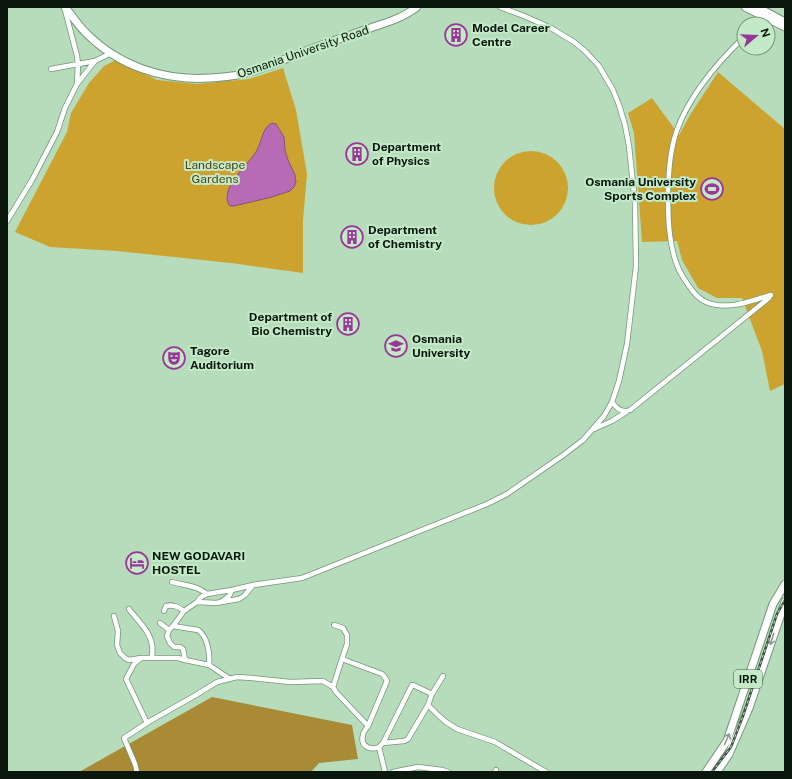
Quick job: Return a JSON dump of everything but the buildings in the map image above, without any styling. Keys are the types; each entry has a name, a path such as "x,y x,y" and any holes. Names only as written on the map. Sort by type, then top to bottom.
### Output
{"main road":[{"name":"Osmania University Road","path":"65,7 85,32 111,53 142,69 177,78 193,79 245,74 405,15 417,7"},
{"path":"745,7 785,22"},
{"path":"757,7 785,28"},
{"name":"IRR","path":"706,772 727,741 773,604 785,584"},
{"name":"IRR","path":"717,772 729,754 749,708 785,602"},
{"path":"771,611 780,615"}],"street":[{"path":"65,7 75,45 78,64 77,84"},
{"path":"185,660 183,649 180,647 174,647 170,643 167,636 169,630 184,611 197,602 201,597 208,594 253,585 302,578 487,504 506,494 583,440 604,416 612,402 619,381 626,344 636,266 635,203 629,146 620,105 599,66 574,42 551,28 500,7"},
{"path":"593,429 612,421 630,410 771,295 732,306 707,303 700,299 691,289 677,266 669,229 668,204 670,157 678,129 696,94 710,74 736,45"},
{"path":"51,69 95,60 111,53"},
{"path":"7,221 32,180 57,132 65,108 77,84 95,60"},
{"path":"612,402 616,408 626,412"},
{"path":"172,582 195,587 208,594 211,603"},
{"path":"197,602 211,603 239,599 245,595 253,585"},
{"path":"221,602 229,596 232,590"},
{"path":"164,611 166,606 170,605 176,606 184,611"},
{"path":"128,609 144,628 150,639 152,646 152,658"},
{"path":"114,616 118,631 117,645 120,653 125,658 129,660 141,658 178,658 209,665 230,679"},
{"path":"160,623 169,630"},
{"path":"333,687 347,644 347,635 343,628 334,625"},
{"path":"173,626 201,631 209,650 209,665"},
{"path":"141,658 134,664 126,679 126,682 147,723"},
{"path":"342,659 382,674 387,681 368,726 362,736 365,746 370,748 375,749 380,747 383,743 412,685 432,694"},
{"path":"383,743 404,741 408,738 443,676"},
{"path":"137,772 124,738 216,682 237,677 290,682 323,681 333,687 368,726"},
{"path":"428,705 446,722 457,729 494,742 546,772"},
{"path":"380,747 385,772"},
{"path":"393,772 418,767 428,770 442,770 448,772"}],"green space":[{"name":"Landscape Gardens","path":"116,60 157,80 197,84 249,79 283,68 296,110 307,174 303,220 303,273 231,263 117,251 50,247 15,232 67,132 71,113 89,83 104,66"},
{"name":"Osmania University Sports Complex","path":"718,72 785,129 785,384 770,391 762,351 742,298 717,298 698,288 682,260 677,241 642,242 634,133 628,113 652,98 679,135"},
{"path":"524,151 538,151 552,157 562,167 568,181 568,195 562,209 552,219 538,225 524,225 510,219 500,209 494,195 494,181 500,167 510,157"}],"shaded area":[{"path":"272,123 276,124 284,137 285,150 295,175 296,182 294,187 290,191 272,197 230,206 227,199 231,185 257,150 264,131"},
{"path":"212,697 352,725 358,759 319,763 311,772 79,772"}],"railway":[{"path":"712,772 731,747 743,716 777,614 785,600"}],"place":[{"name":"Model Career Centre","path":"456,35"},
{"name":"Department of Physics","path":"357,154"},
{"name":"Osmania University Sports Complex","path":"712,189"},
{"name":"Department of Chemistry","path":"352,237"},
{"name":"Department of Bio Chemistry","path":"348,324"},
{"name":"Osmania University","path":"396,346"},
{"name":"Tagore Auditorium","path":"174,358"},
{"name":"NEW GODAVARI HOSTEL","path":"137,563"}]}
